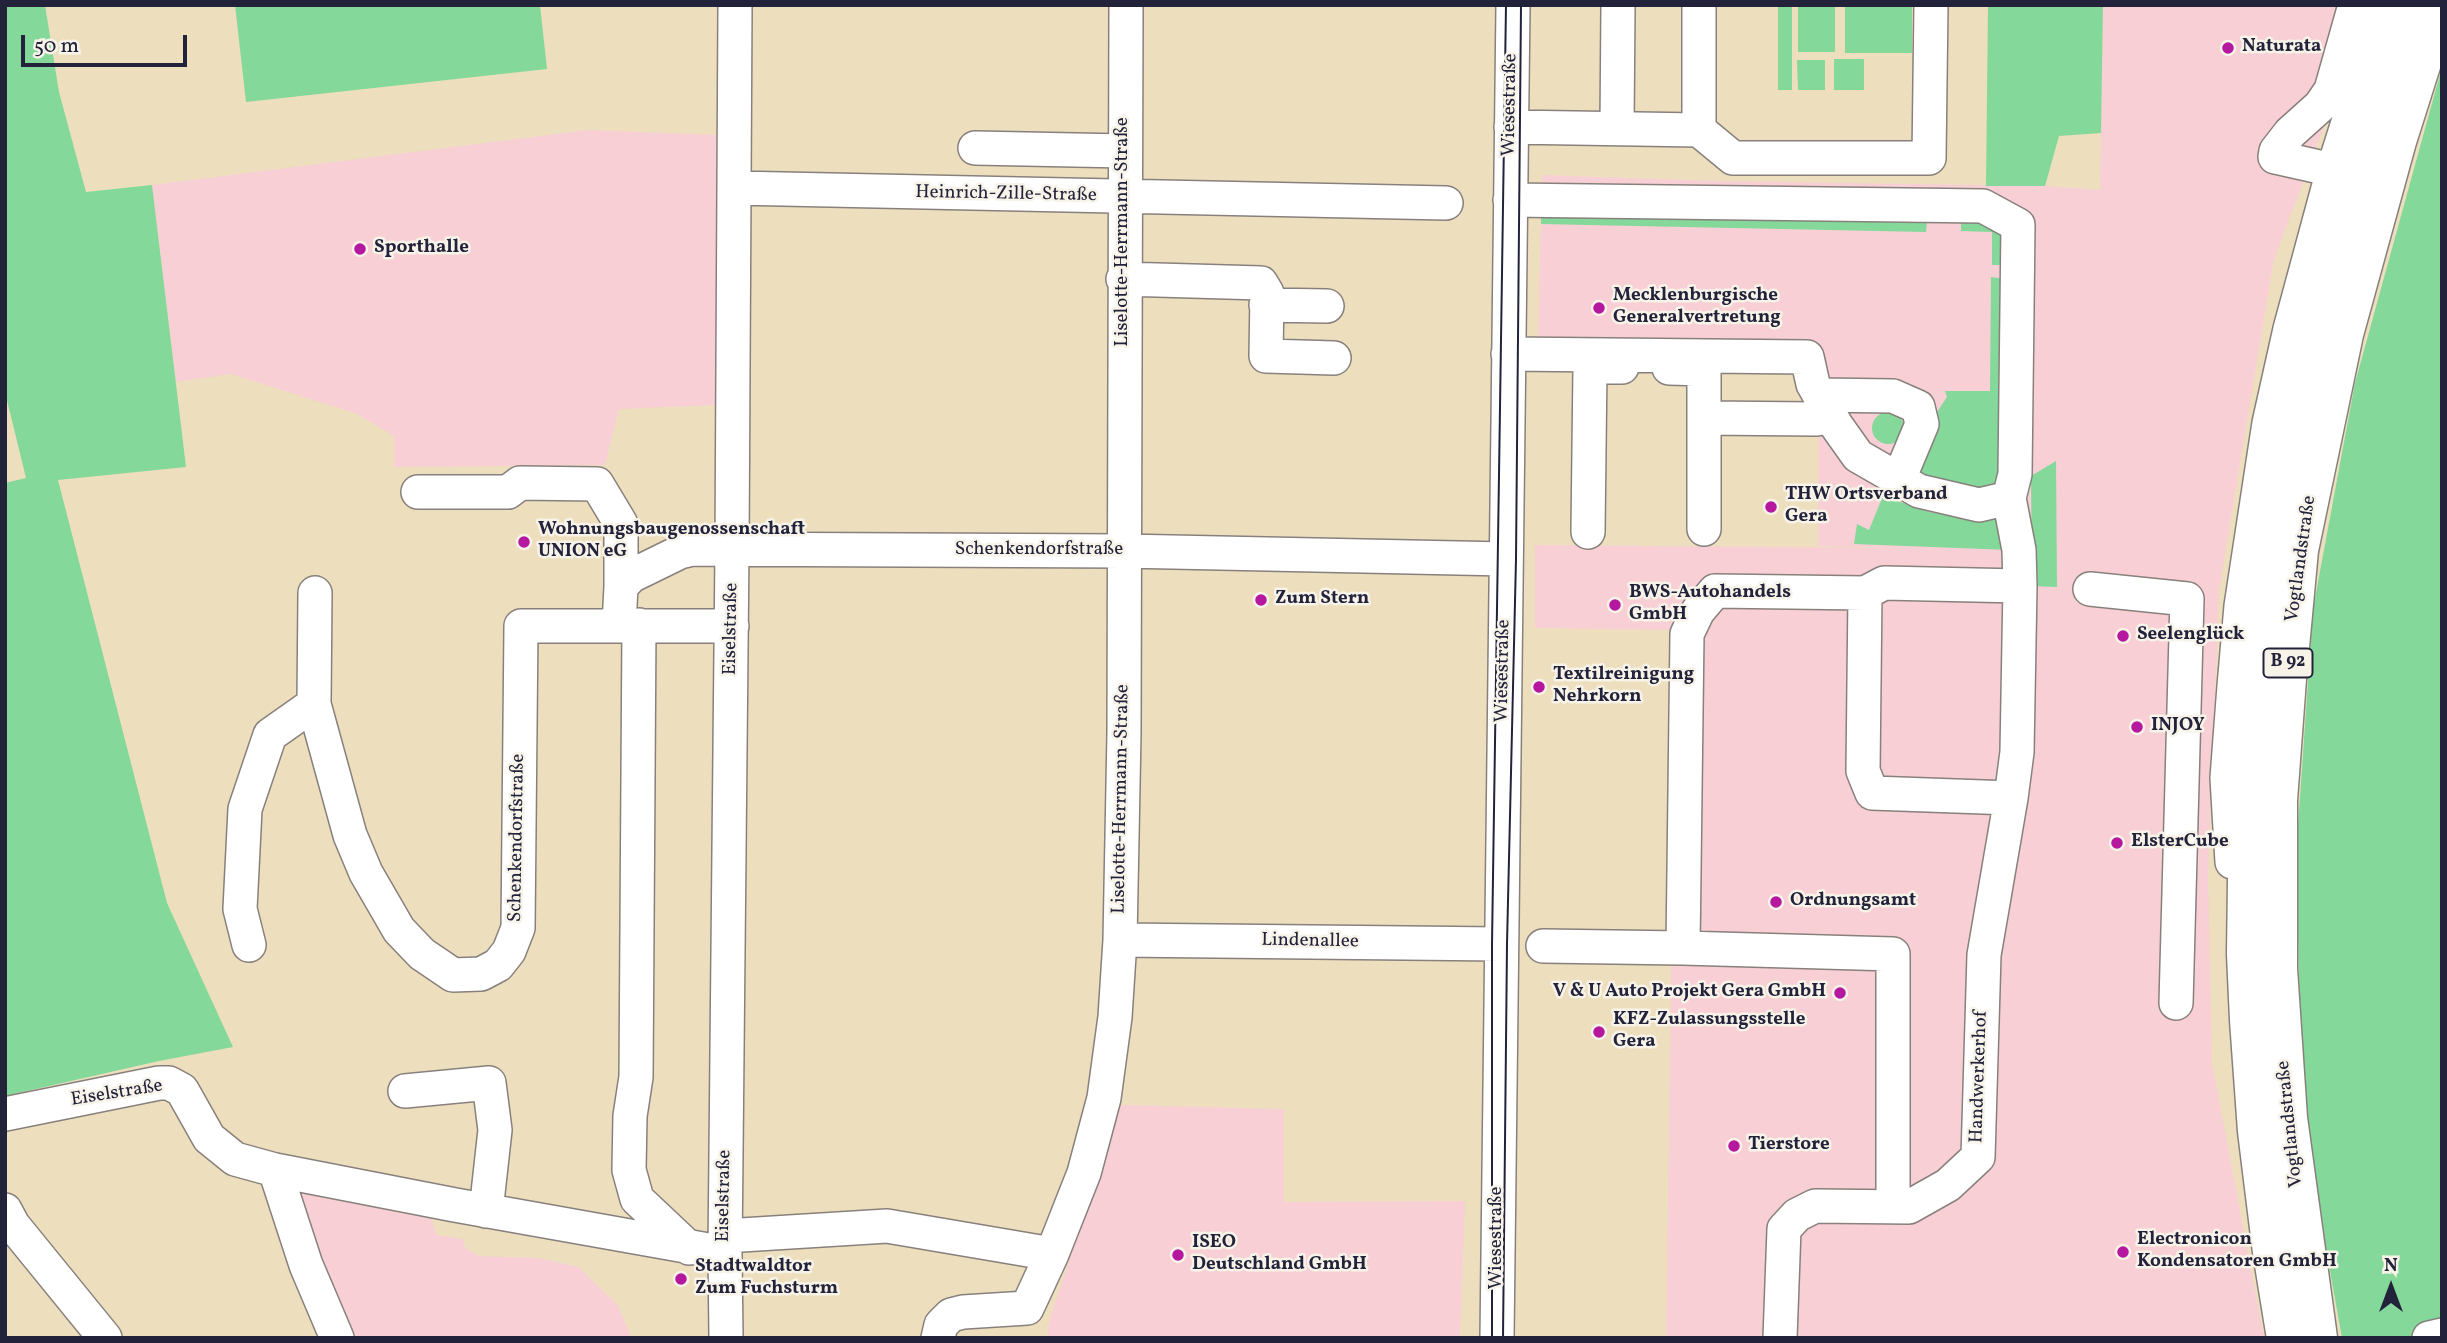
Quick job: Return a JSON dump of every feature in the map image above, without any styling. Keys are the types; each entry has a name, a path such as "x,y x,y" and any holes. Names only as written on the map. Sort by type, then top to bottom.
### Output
{"main road":[{"name":"Vogtlandstraße","path":"2286,1338 2257,1131 2246,954 2248,807 2255,687 2287,446 2312,331 2405,5"},
{"name":"Vogtlandstraße","path":"2318,1338 2288,1118 2278,969 2278,800 2287,679 2299,550 2344,334 2397,141 2440,5"}],"street":[{"name":"Eiselstraße","path":"726,1338 735,5"},
{"name":"Liselotte-Herrmann-Straße","path":"938,1338 941,1325 951,1315 1027,1308 1052,1254 1083,1173 1104,1098 1115,1017 1120,940 1124,733 1126,5"},
{"name":"Wiesestraße","path":"1497,1338 1513,5"},
{"path":"1617,128 1618,5"},
{"path":"1699,5 1699,130"},
{"path":"1511,127 1699,130 1733,158 1929,158 1931,5"},
{"path":"2333,170 2265,155 2276,151 2290,133 2320,106 2331,90 2355,5"},
{"path":"2246,954 2230,850 2227,778 2241,606 2269,423 2290,329 2333,170 2385,5"},
{"path":"975,148 1125,151"},
{"name":"Heinrich-Zille-Straße","path":"735,188 1446,203"},
{"path":"1508,354 1807,357 1813,384 1858,456 1923,494 1979,505 2009,498 2015,474 2018,225 1983,206 1510,200"},
{"path":"1124,279 1264,284 1266,356 1334,358"},
{"path":"1266,304 1327,306"},
{"path":"1588,532 1590,367 1704,369 1704,529"},
{"path":"1704,418 1816,419 1825,406 1893,397 1919,407 1922,424 1899,479"},
{"path":"418,492 508,492 520,483 597,484 621,524 621,587 629,624 636,1077 630,1116 629,1170 637,1199 689,1248"},
{"name":"Handwerkerhof","path":"1780,1338 1784,1229 1797,1215 1815,1206 1909,1207 1948,1185 1978,1157 1984,955 2017,752 2019,550 2009,498"},
{"name":"Schenkendorfstraße","path":"621,587 631,576 680,552 693,549 1124,551 1506,559"},
{"path":"1683,948 1687,634 1698,611 1715,591 1865,593 1884,583 2020,586"},
{"path":"2090,589 2241,606"},
{"name":"Schenkendorfstraße","path":"315,593 314,704 350,835 366,873 399,930 422,954 453,975 481,974 498,965 509,951 517,928 521,626 732,626"},
{"path":"1865,593 1863,771 1872,793 2011,798"},
{"path":"2176,1003 2187,599"},
{"path":"249,945 240,909 246,809 270,735 314,704"},
{"name":"Lindenallee","path":"1120,940 1500,944"},
{"path":"1543,946 1899,954 1894,1207"},
{"name":"Eiselstraße","path":"5,1114 169,1083 182,1090 209,1138 235,1159 275,1170 689,1248 725,1245"},
{"path":"405,1091 489,1083 495,1130 486,1211"},
{"path":"275,1170 306,1265 337,1338"},
{"path":"5,1210 13,1225 105,1338"},
{"path":"725,1245 887,1226 1052,1254"},
{"path":"2429,1338 2442,1335"}],"shaded area":[{"path":"2103,5 2361,5 2337,92 2274,259 2219,590 2208,872 2212,1063 2264,1338 1666,1338 1676,630 1535,628 1535,545 1896,548 1818,546 1819,409 1792,361 1538,340 1542,175 1714,181 2045,186 2100,190"},
{"path":"588,130 717,135 717,405 619,409 605,465 394,467 394,436 355,413 231,374 176,382 152,185"},
{"path":"1121,1105 1284,1109 1284,1202 1465,1201 1460,1338 1047,1338 1050,1318"},
{"path":"298,1189 431,1214 436,1235 463,1239 465,1248 479,1256 538,1258 578,1267 617,1304 632,1338 346,1338"}],"green space":[{"path":"5,5 45,5 59,92 86,192 152,185 186,467 58,480 167,903 233,1047 5,1096 5,483 26,478 5,392"},
{"path":"235,5 540,5 547,69 246,102"},
{"path":"1778,5 1792,5 1792,90 1778,90"},
{"path":"1798,5 1835,5 1835,52 1798,52"},
{"path":"1845,5 1912,5 1912,53 1845,53"},
{"path":"1988,5 2103,5 2101,133 2059,136 2045,186 1986,186"},
{"path":"1834,59 1864,59 1864,90 1834,90"},
{"path":"1797,60 1825,60 1825,90 1798,90"},
{"path":"2442,67 2442,1338 2342,1338 2302,1094 2296,855 2313,609 2355,383"},
{"path":"1541,207 2000,215 2018,245 1999,265 1992,265 1992,232 1961,231 1961,222 1927,221 1926,232 1541,224"},
{"path":"1991,277 2005,279 2015,452 1989,497 1915,474 1933,418 1947,397 1945,391 1990,391"},
{"path":"1888,412 1900,416 1904,428 1900,440 1888,444 1876,440 1872,428 1876,416"},
{"path":"2056,461 2057,587 2032,586 2031,476"},
{"path":"1883,496 1929,512 1964,518 2005,515 2010,550 1854,544 1857,524 1869,530"}],"tram line":[{"path":"1492,1338 1492,944 1506,5"},
{"path":"1503,1338 1507,944 1516,559 1521,5"}],"place":[{"name":"Naturata","path":"2228,48"},
{"name":"Sporthalle","path":"360,249"},
{"name":"Mecklenburgische Generalvertretung","path":"1599,308"},
{"name":"THW Ortsverband Gera","path":"1771,507"},
{"name":"Wohnungsbaugenossenschaft UNION eG","path":"524,542"},
{"name":"Zum Stern","path":"1261,600"},
{"name":"BWS-Autohandels GmbH","path":"1615,605"},
{"name":"Seelenglück","path":"2123,636"},
{"name":"Textilreinigung Nehrkorn","path":"1539,687"},
{"name":"INJOY","path":"2137,727"},
{"name":"ElsterCube","path":"2117,843"},
{"name":"Ordnungsamt","path":"1776,902"},
{"name":"V & U Auto Projekt Gera GmbH","path":"1840,993"},
{"name":"KFZ-Zulassungsstelle Gera","path":"1599,1032"},
{"name":"Tierstore","path":"1734,1146"},
{"name":"Electronicon Kondensatoren GmbH","path":"2123,1252"},
{"name":"ISEO Deutschland GmbH","path":"1178,1255"},
{"name":"Stadtwaldtor Zum Fuchsturm","path":"681,1279"}]}
